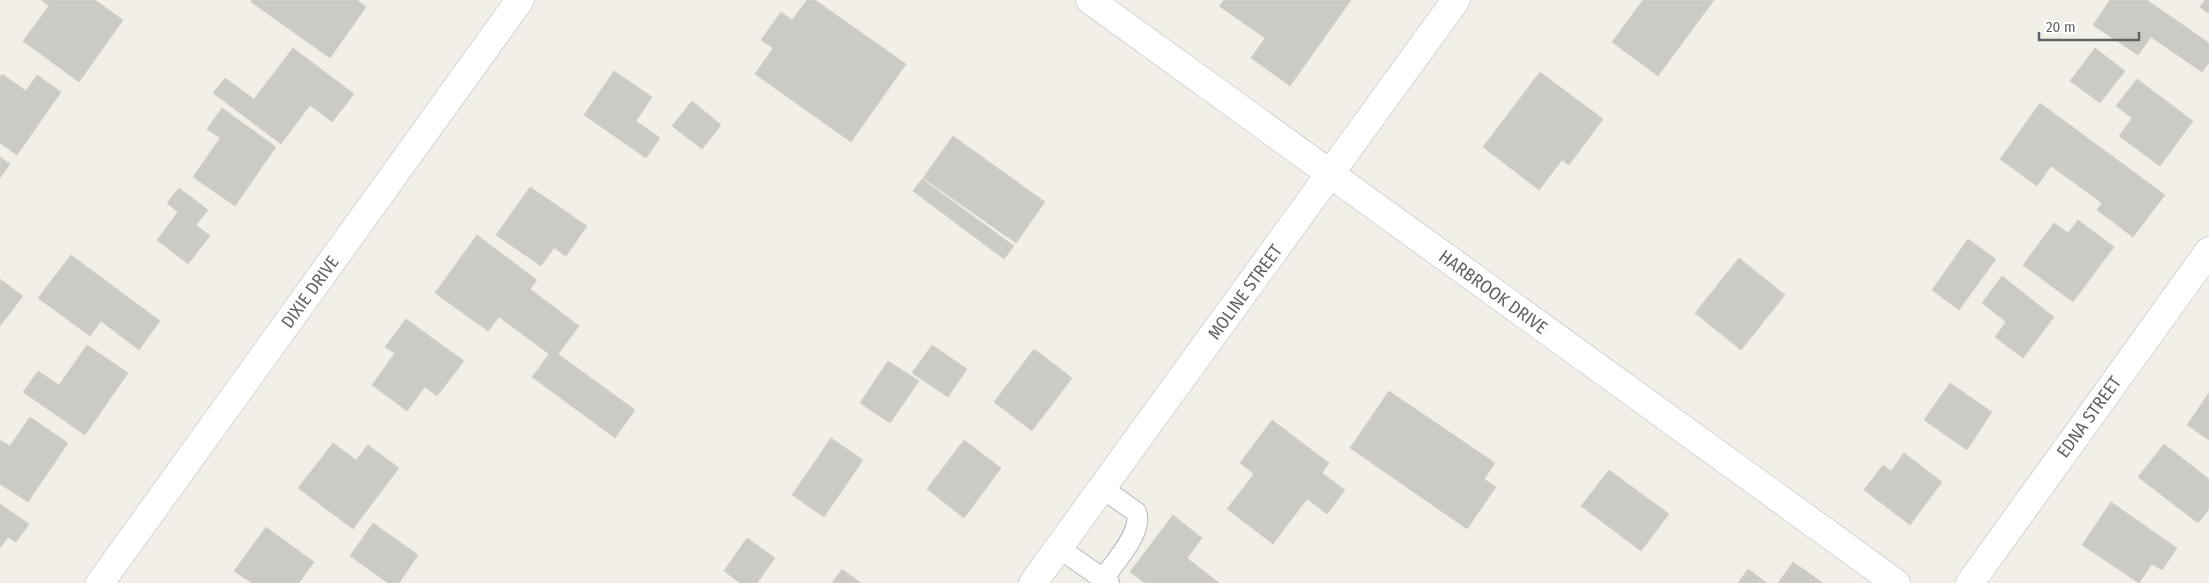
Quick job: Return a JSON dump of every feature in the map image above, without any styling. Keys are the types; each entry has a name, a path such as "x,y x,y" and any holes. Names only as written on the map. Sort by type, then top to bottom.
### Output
{"street":[{"name":"DIXIE DRIVE","path":"100,583 520,0"},
{"name":"HARBROOK DRIVE","path":"1090,0 1896,583"},
{"name":"MOLINE STREET","path":"1033,583 1456,0"},
{"name":"EDNA STREET","path":"1970,583 2209,251"}],"lane":[{"path":"1059,548 1106,581 1136,532 1138,517 1136,512 1102,488"}],"building":[{"path":"41,0 95,0 123,20 79,82 23,41 49,6"},
{"path":"252,0 357,0 366,7 330,58 251,2"},
{"path":"807,0 815,0 906,64 851,142 755,74 773,48 761,40 781,12 792,20"},
{"path":"1224,0 1351,0 1290,86 1251,58 1265,38 1219,6"},
{"path":"1643,0 1714,0 1658,76 1612,42"},
{"path":"2110,0 2147,0 2209,43 2209,62 2202,72 2151,37 2138,55 2093,25"},
{"path":"2205,0 2209,0 2209,14 2200,7"},
{"path":"293,48 354,94 332,122 310,105 281,144 213,93 225,78 254,99"},
{"path":"2095,48 2125,71 2100,103 2070,81"},
{"path":"614,71 652,97 636,121 660,138 646,158 584,115"},
{"path":"1540,72 1603,119 1569,165 1562,160 1539,190 1483,147"},
{"path":"2,74 26,91 37,75 61,92 17,155 0,143 0,77"},
{"path":"2137,79 2193,121 2160,166 2119,136 2132,118 2116,106"},
{"path":"692,101 721,125 702,149 672,126"},
{"path":"2040,103 2165,195 2133,237 2097,210 2102,203 2051,166 2037,186 2000,159"},
{"path":"222,108 276,147 235,206 193,177 220,138 207,129"},
{"path":"953,136 1045,202 1016,243 923,178"},
{"path":"0,157 10,164 0,178"},
{"path":"922,179 1014,246 1004,259 913,191"},
{"path":"530,187 587,226 566,256 554,248 541,266 496,235"},
{"path":"179,188 208,210 196,225 210,236 188,264 157,240 178,212 167,203"},
{"path":"2078,220 2114,247 2073,302 2023,265 2054,223 2068,233"},
{"path":"477,235 537,280 530,289 579,326 558,354 635,410 615,438 532,377 549,354 499,317 488,331 435,293"},
{"path":"1968,239 1996,259 1959,310 1932,290"},
{"path":"71,255 160,321 139,350 101,321 90,336 38,298"},
{"path":"1739,258 1785,295 1741,350 1695,313"},
{"path":"2002,276 2054,317 2023,358 1995,337 2006,322 1982,303"},
{"path":"0,279 23,296 0,326"},
{"path":"406,319 464,361 437,396 425,387 407,411 372,385 395,353 385,347"},
{"path":"87,345 128,373 85,435 23,392 38,371 59,385"},
{"path":"932,345 967,369 948,397 912,373"},
{"path":"1034,349 1072,378 1032,431 994,402"},
{"path":"888,361 919,381 890,423 860,403"},
{"path":"1950,383 1992,412 1967,450 1924,420"},
{"path":"1389,391 1495,463 1484,479 1496,487 1467,529 1350,448"},
{"path":"2209,393 2209,440 2187,425"},
{"path":"30,417 68,443 28,502 0,484 0,440 10,446"},
{"path":"1272,420 1329,463 1322,473 1345,490 1327,514 1307,499 1273,544 1227,509 1254,474 1240,463"},
{"path":"831,438 863,460 824,517 792,495"},
{"path":"964,440 1001,468 964,518 927,489"},
{"path":"333,443 356,460 368,445 399,468 353,529 298,488"},
{"path":"2164,444 2209,479 2209,509 2198,523 2138,477"},
{"path":"1904,453 1942,482 1910,525 1864,490 1883,465 1891,471"},
{"path":"1609,470 1669,514 1641,551 1581,506"},
{"path":"2111,502 2177,548 2162,570 2152,564 2139,583 2082,545"},
{"path":"0,504 29,524 16,542 8,537 0,548"},
{"path":"1173,515 1202,538 1187,558 1219,583 1145,583 1130,572"},
{"path":"373,523 418,555 399,583 388,583 350,556"},
{"path":"266,527 314,562 299,583 252,583 234,571"},
{"path":"747,538 775,558 757,583 740,583 724,571"},
{"path":"1793,562 1823,583 1778,583"},
{"path":"842,569 861,583 832,583"},
{"path":"1748,569 1767,583 1738,583"}]}
